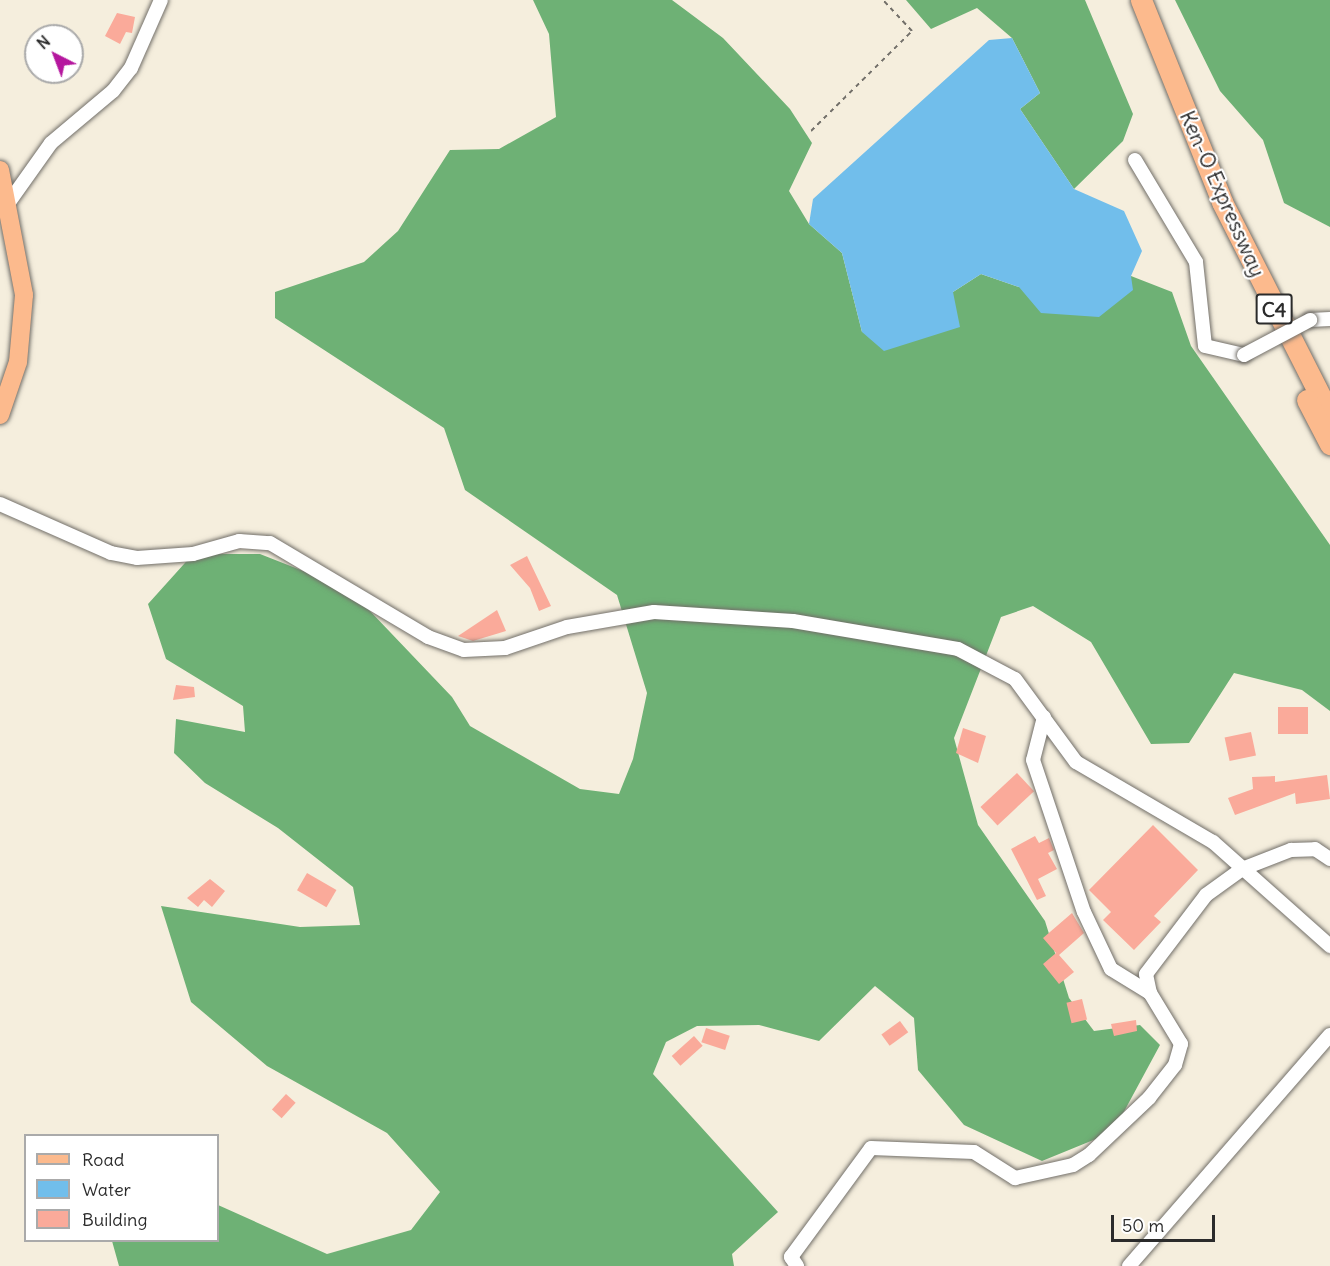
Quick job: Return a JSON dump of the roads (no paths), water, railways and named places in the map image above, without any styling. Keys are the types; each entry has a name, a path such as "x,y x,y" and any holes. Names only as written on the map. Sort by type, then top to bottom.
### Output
{"highway":[{"name":"Ken-O Expressway","path":"1141,0 1222,201 1330,415"},
{"path":"1222,201 1243,273 1330,444"}],"main road":[{"path":"0,415 18,362 24,316 1,177"}],"street":[{"path":"7,205 51,143 113,91 131,68 161,0"},
{"path":"1135,160 1196,262 1205,346 1244,355 1310,320 1330,319"},
{"path":"0,504 111,553 137,558 193,554 239,541 270,543 428,637 464,650 505,648 567,627 654,612 793,621 926,640 989,662 1015,679 1076,762 1187,824 1330,946"},
{"path":"1044,717 1033,760 1084,912 1111,969 1150,993"},
{"path":"797,1266 791,1257 871,1148 974,1152 1015,1178 1073,1165 1089,1155 1175,1065 1181,1044 1150,993 1146,974 1206,895 1242,869 1291,850 1315,849 1330,859"},
{"path":"1129,1266 1330,1035"}],"water":[{"path":"1012,38 1040,93 1020,109 1074,189 1124,211 1142,251 1131,276 1133,290 1099,317 1041,313 1019,287 981,274 953,292 960,327 884,351 862,332 842,253 809,224 813,199 989,40"}]}
